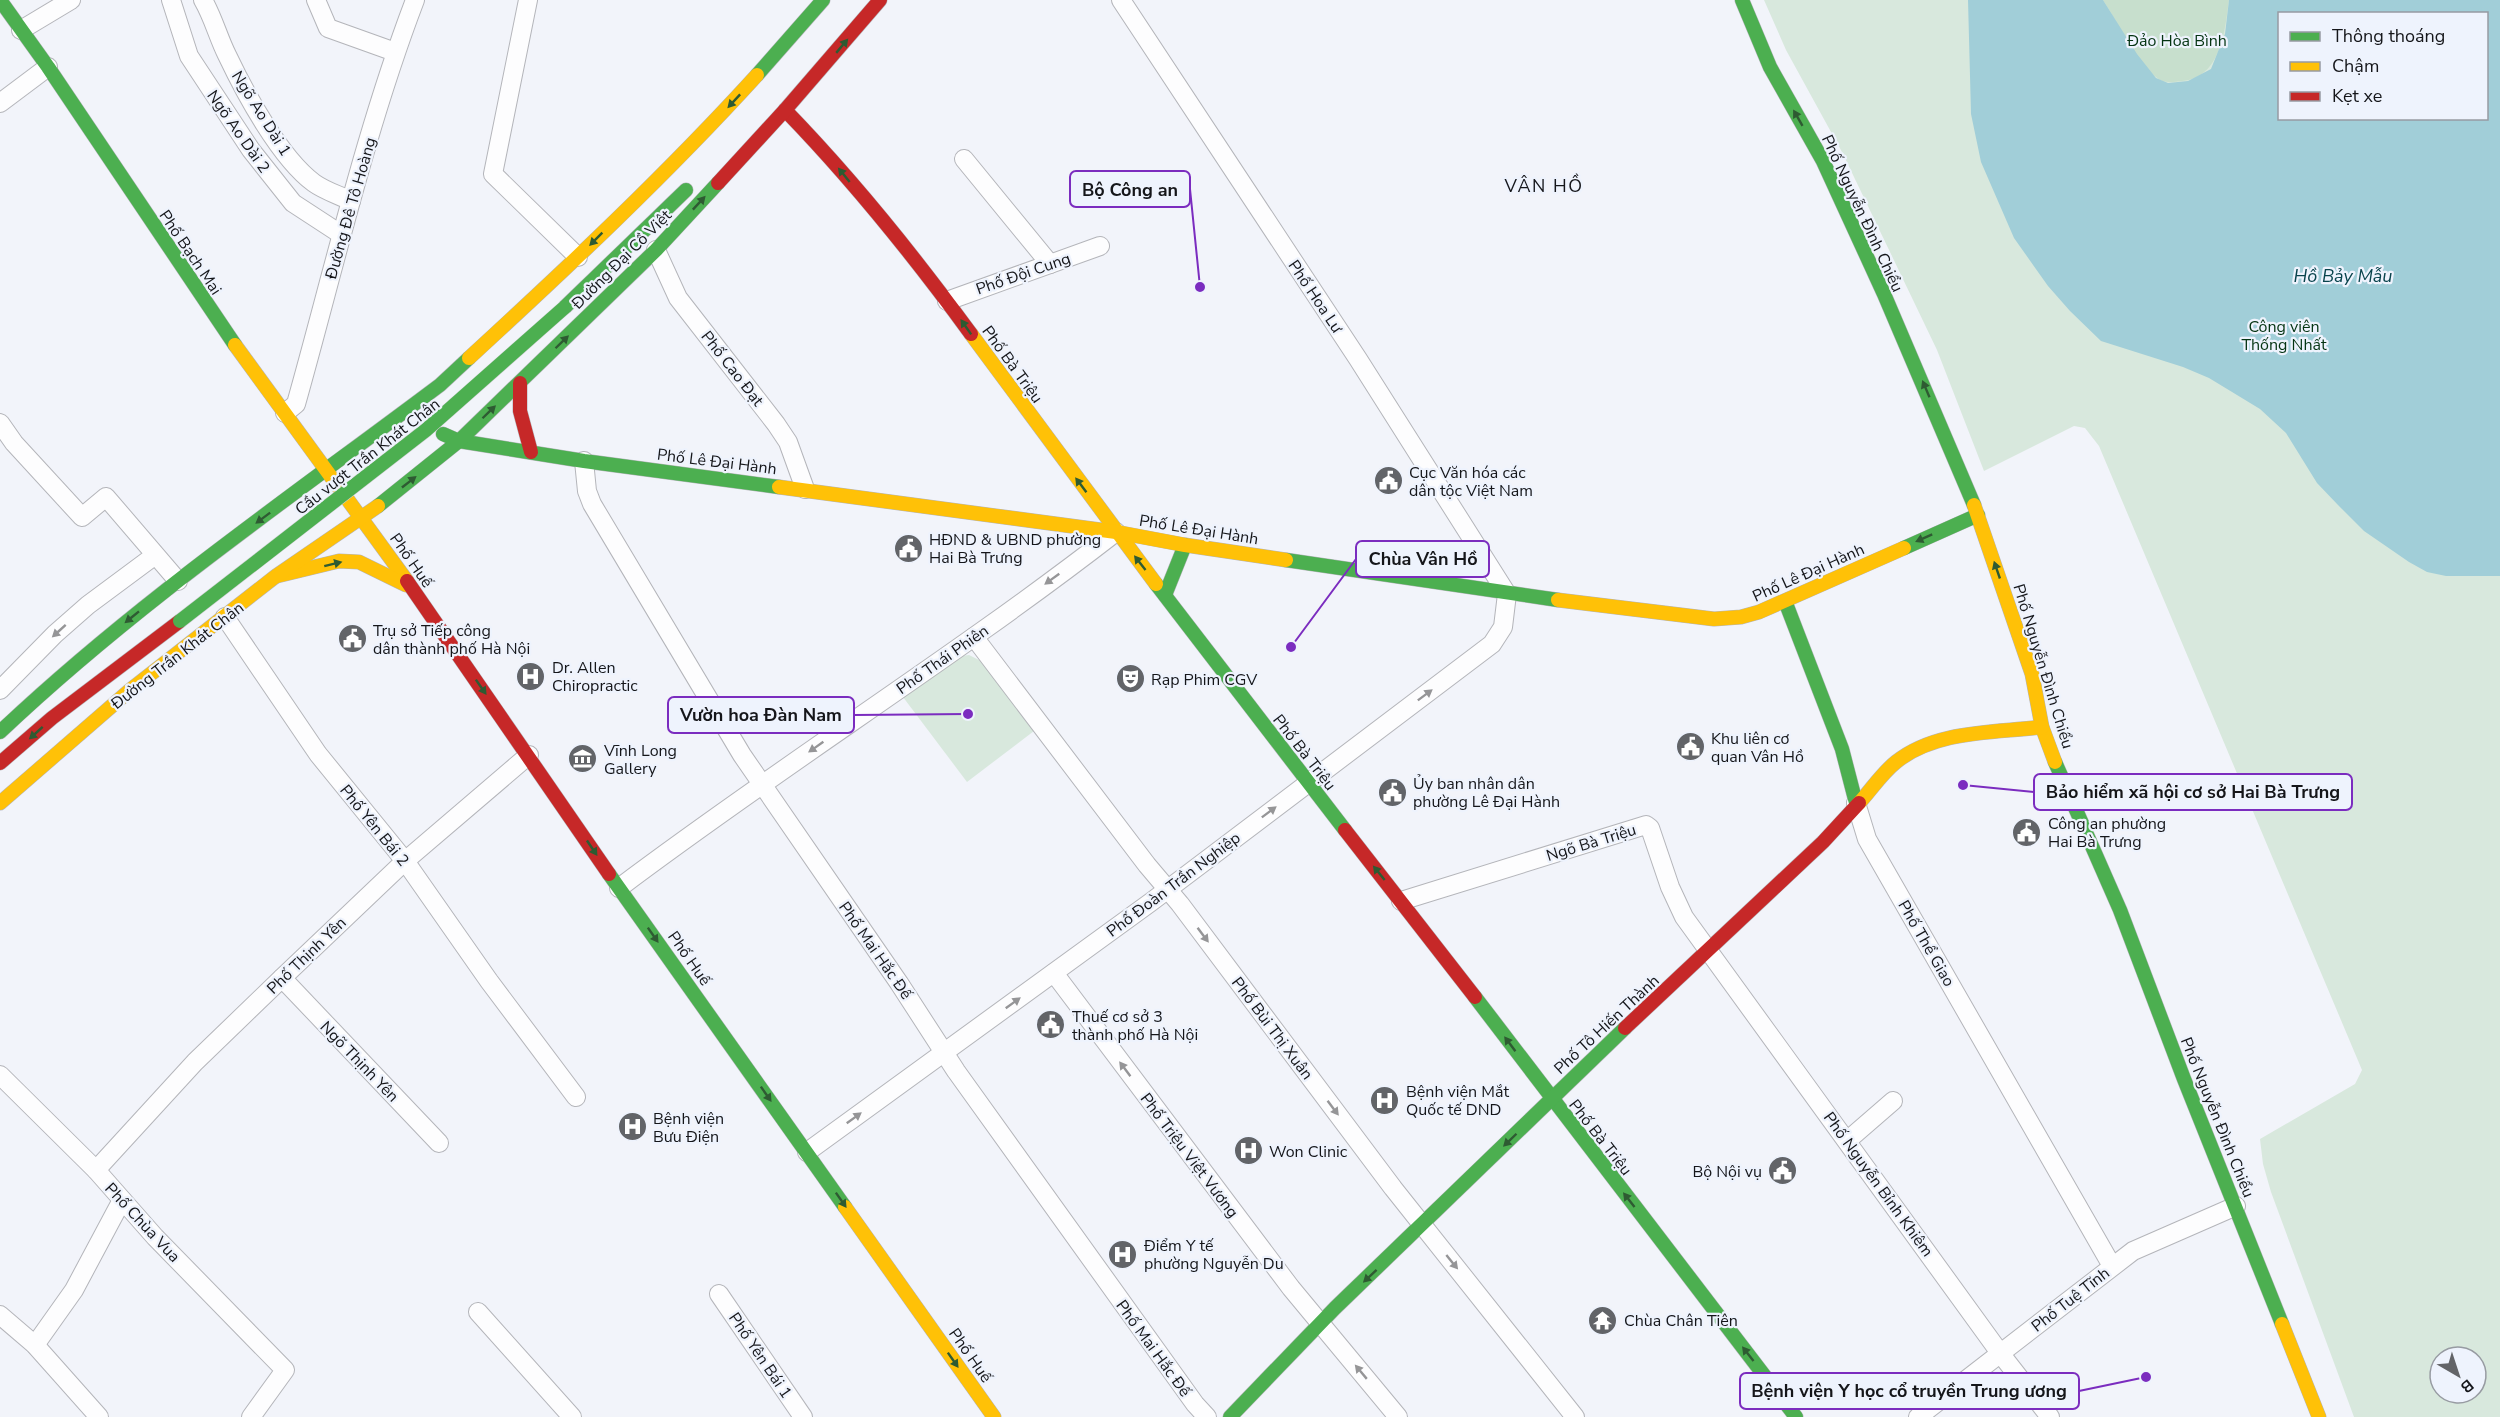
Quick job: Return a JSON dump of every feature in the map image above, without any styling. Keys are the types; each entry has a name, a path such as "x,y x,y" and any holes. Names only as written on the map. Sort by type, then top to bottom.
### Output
{"main road":[{"name":"Phố Bạch Mai","path":"0,0 48,67 220,324 362,517"},
{"name":"Đường Đại Cồ Việt","path":"327,471 440,385 478,351 718,118 803,26 823,0"},
{"name":"Đường Đại Cồ Việt","path":"362,517 459,441 656,250 779,107 802,89 880,0"},
{"name":"Phố Nguyễn Đình Chiểu","path":"1742,0 1770,67 1822,161 1884,294 1978,515 2032,674 2042,727 2120,910 2184,1079 2319,1417"},
{"name":"Phố Bà Triệu","path":"779,107 824,150 947,301 1116,532 1796,1417"},
{"name":"Cầu vượt Trần Khát Chân","path":"624,248 685,170 718,118"},
{"name":"Cầu vượt Trần Khát Chân","path":"0,763 52,718 116,672 393,458 459,404 544,327 698,178"},
{"path":"478,351 481,374 488,386 502,389 520,383 520,411 531,452"},
{"name":"Phố Lê Đại Hành","path":"401,415 459,441 584,461 1116,532 1185,545 1507,594 1714,619 1741,617 1785,602 1978,515"},
{"path":"0,732 91,650 178,581 327,471"},
{"name":"Đường Trần Khát Chân","path":"0,802 129,691 276,576 362,517"},
{"name":"Phố Huế","path":"362,517 619,888 994,1417"},
{"path":"1165,595 1185,545"},
{"path":"211,557 238,556 251,571 252,579 247,589 225,617"},
{"path":"276,576 339,561 359,562 411,588"},
{"name":"Phố Thể Giao","path":"1785,602 1842,749 1856,803"},
{"name":"Cầu vượt Trần Khát Chân","path":"0,795 22,763 116,672"},
{"name":"Phố Tô Hiến Thành","path":"1230,1417 1319,1324 1551,1099 1823,842 1856,803 1896,762 1926,744 1947,738 2042,727"}],"street":[{"path":"21,30 71,0"},
{"name":"Ngõ Ao Dài 2","path":"171,0 189,56 251,150 293,203 342,235"},
{"name":"Ngõ Ao Dài 1","path":"203,0 248,96 298,169 315,184 351,201"},
{"path":"316,0 328,28 395,52"},
{"name":"Đường Đê Tô Hoàng","path":"285,413 296,404 351,201 395,52 415,0"},
{"path":"528,0 493,174 578,256"},
{"name":"Phố Hoa Lư","path":"1121,0 1358,359 1507,594"},
{"path":"0,103 48,67"},
{"path":"964,159 1050,264"},
{"name":"Phố Đội Cung","path":"947,301 1100,246"},
{"name":"Phố Cao Đạt","path":"656,250 678,298 788,442 805,489"},
{"path":"0,423 14,443 82,517 106,497 154,556 178,581"},
{"name":"Phố Mai Hắc Đế","path":"584,461 587,491 592,504 742,755 956,1071 1188,1395 1207,1417"},
{"name":"Phố Thái Phiên","path":"619,888 762,784 974,637 1116,532"},
{"path":"0,690 55,634 88,605 154,556"},
{"name":"Phố Đoàn Trần Nghiệp","path":"807,1152 1054,973 1492,644 1503,627 1507,594"},
{"name":"Phố Yên Bái 2","path":"225,617 318,754 405,861 527,1033 576,1097"},
{"name":"Phố Bùi Thị Xuân","path":"974,637 1422,1225 1575,1417"},
{"name":"Phố Thịnh Yên","path":"96,1170 195,1062 282,978 405,861 529,755"},
{"name":"Phố Thể Giao","path":"1856,803 1867,839 2112,1266"},
{"name":"Ngõ Bà Triệu","path":"1401,901 1646,825 1650,828 1670,887 1684,917 1708,950"},
{"name":"Phố Nguyễn Bỉnh Khiêm","path":"1708,950 1848,1140 2000,1353 2050,1417"},
{"name":"Phố Triệu Việt Vương","path":"1054,973 1319,1324 1398,1417"},
{"name":"Ngõ Thịnh Yên","path":"282,978 439,1143"},
{"name":"Phố Chùa Vua","path":"0,1076 96,1170 285,1370 251,1417"},
{"path":"1848,1140 1893,1101"},
{"path":"35,1346 74,1290 122,1200"},
{"name":"Phố Tuệ Tĩnh","path":"1918,1417 2133,1251 2236,1206"},
{"name":"Phố Yên Bái 1","path":"718,1294 803,1417"},
{"path":"478,1312 572,1417"},
{"path":"0,1315 35,1346 99,1417"}],"green space":[{"name":"Công viên Thống Nhất","path":"1764,0 2500,0 2500,1417 2354,1417 2271,1192 2263,1164 2260,1139 2355,1084 2362,1070 2099,446 2085,428 2074,426 1984,471 1937,350 1842,152 1786,50"},
{"name":"Đảo Hòa Bình","path":"2103,0 2229,0 2219,51 2205,71 2195,78 2175,82 2162,81 2142,62"},
{"path":"969,655 986,667 1034,731 967,782 903,697 962,656"}],"water":[{"name":"Hồ Bảy Mẫu","path":"1968,0 2103,0 2137,54 2156,78 2168,83 2188,81 2211,69 2225,34 2229,0 2500,0 2500,576 2446,576 2427,572 2409,562 2364,531 2338,505 2317,483 2286,433 2260,409 2209,378 2183,367 2101,341 2048,286 2014,238 1981,162 1971,114"}],"traffic: fast":[{"path":"0,0 48,67 235,345"},
{"path":"757,75 823,0"},
{"path":"1742,0 1770,67 1823,161 1884,294 1974,505"},
{"path":"378,506 459,441 656,250 718,183"},
{"path":"565,307 686,190"},
{"path":"180,621 426,430 565,307"},
{"path":"0,732 159,595 440,385 469,358"},
{"path":"443,434 459,441 584,461 779,487"},
{"path":"1904,548 1978,515"},
{"path":"1165,595 1185,545"},
{"path":"1286,560 1558,600"},
{"path":"1156,584 1345,830"},
{"path":"1785,601 1842,749 1856,803"},
{"path":"2055,762 2120,910 2184,1079 2282,1324"},
{"path":"609,874 845,1207"},
{"path":"1475,997 1796,1417"},
{"path":"1230,1417 1335,1308 1625,1028"}],"traffic: slow":[{"path":"469,358 616,220 688,149 757,75"},
{"path":"971,334 1156,584"},
{"path":"235,345 407,581"},
{"path":"779,487 1116,532 1286,560"},
{"path":"1974,505 2032,674 2042,727 2055,762"},
{"path":"0,803 129,691 276,576 378,506"},
{"path":"1558,600 1714,619 1741,617 1759,612 1904,548"},
{"path":"277,576 339,561 359,562 406,585"},
{"path":"1859,803 1896,762 1929,744 1947,738 1985,732 2042,727"},
{"path":"845,1207 994,1417"},
{"path":"2282,1324 2319,1417"}],"traffic: jam":[{"path":"718,183 880,0"},
{"path":"785,110 882,219 971,334"},
{"path":"520,383 520,411 531,452"},
{"path":"407,581 609,874"},
{"path":"0,763 52,718 180,621"},
{"path":"1625,1028 1823,842 1859,803"},
{"path":"1345,830 1475,997"}],"place":[{"name":"Bộ Công an","path":"1200,287"},
{"name":"Cục Văn hóa các dân tộc Việt Nam","path":"1388,481"},
{"name":"HĐND & UBND phường Hai Bà Trưng","path":"908,548"},
{"name":"Trụ sở Tiếp công dân thành phố Hà Nội","path":"352,639"},
{"name":"Chùa Vân Hồ","path":"1291,647"},
{"name":"Dr. Allen Chiropractic","path":"531,676"},
{"name":"Rạp Phim CGV","path":"1130,679"},
{"name":"Vườn hoa Đàn Nam","path":"968,714"},
{"name":"Khu liên cơ quan Vân Hồ","path":"1690,747"},
{"name":"Vĩnh Long Gallery","path":"583,759"},
{"name":"Bảo hiểm xã hội cơ sở Hai Bà Trưng","path":"1963,785"},
{"name":"Ủy ban nhân dân phường Lê Đại Hành","path":"1392,792"},
{"name":"Công an phường Hai Bà Trưng","path":"2027,832"},
{"name":"Thuế cơ sở 3 thành phố Hà Nội","path":"1051,1025"},
{"name":"Bệnh viện Mắt Quốc tế DND","path":"1385,1100"},
{"name":"Bệnh viện Bưu Điện","path":"632,1127"},
{"name":"Won Clinic","path":"1248,1151"},
{"name":"Bộ Nội vụ","path":"1783,1171"},
{"name":"Điểm Y tế phường Nguyễn Du","path":"1123,1254"},
{"name":"Chùa Chân Tiên","path":"1603,1320"},
{"name":"Bệnh viện Y học cổ truyền Trung ương","path":"2146,1377"}],"district":[{"name":"VÂN HỒ","path":"1544,186"}]}
